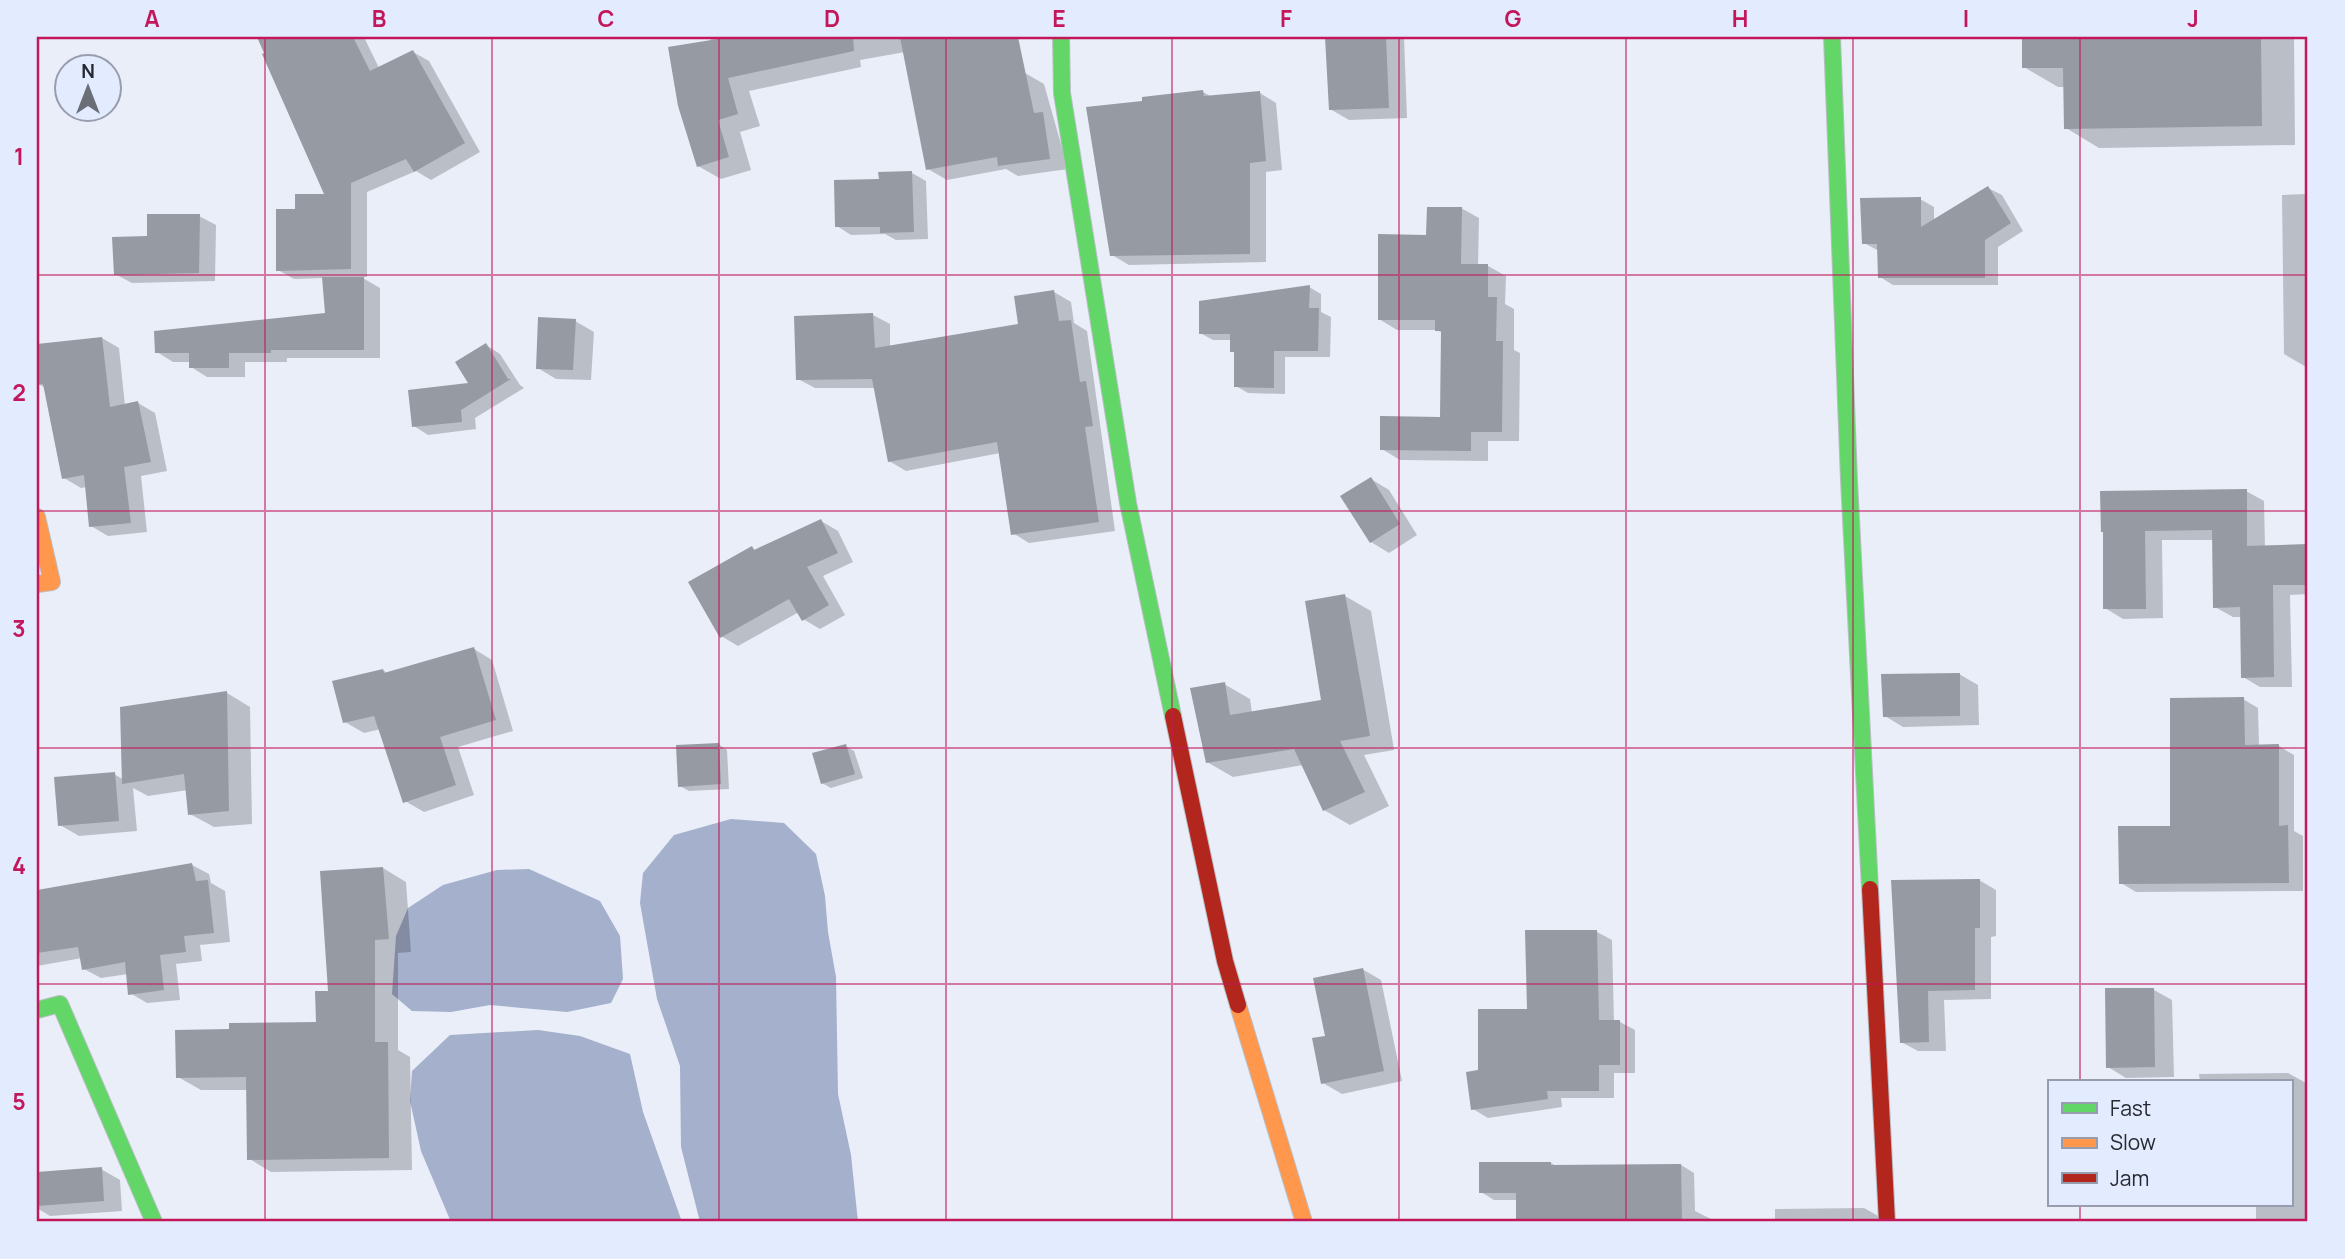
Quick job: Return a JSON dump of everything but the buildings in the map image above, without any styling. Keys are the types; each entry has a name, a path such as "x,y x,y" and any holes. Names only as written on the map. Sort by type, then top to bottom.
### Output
{"street":[{"path":"1062,37 1062,93 1128,503 1225,961 1304,1222"},
{"path":"1832,37 1849,480 1886,1222"},
{"path":"37,517 52,582 37,584"},
{"path":"37,1010 60,1004 154,1222"}],"water":[{"path":"731,819 784,823 816,854 825,896 836,977 838,1094 851,1155 858,1222 700,1222 681,1147 680,1066 657,999 640,903 643,873 674,835"},
{"path":"529,869 600,901 620,936 623,979 611,1003 567,1012 490,1005 451,1012 412,1011 392,994 396,936 408,908 443,885 497,870"},
{"path":"538,1030 580,1036 630,1054 643,1112 682,1222 451,1222 421,1151 410,1101 412,1071 450,1035"}],"traffic: fast":[{"path":"1061,37 1062,93 1128,503 1173,716"},
{"path":"1832,37 1849,480 1870,889"},
{"path":"37,1010 60,1004 154,1222"}],"traffic: slow":[{"path":"37,517 52,582 37,584"},
{"path":"1238,1005 1304,1222"}],"traffic: jam":[{"path":"1173,716 1225,961 1238,1005"},
{"path":"1870,889 1887,1222"}]}
